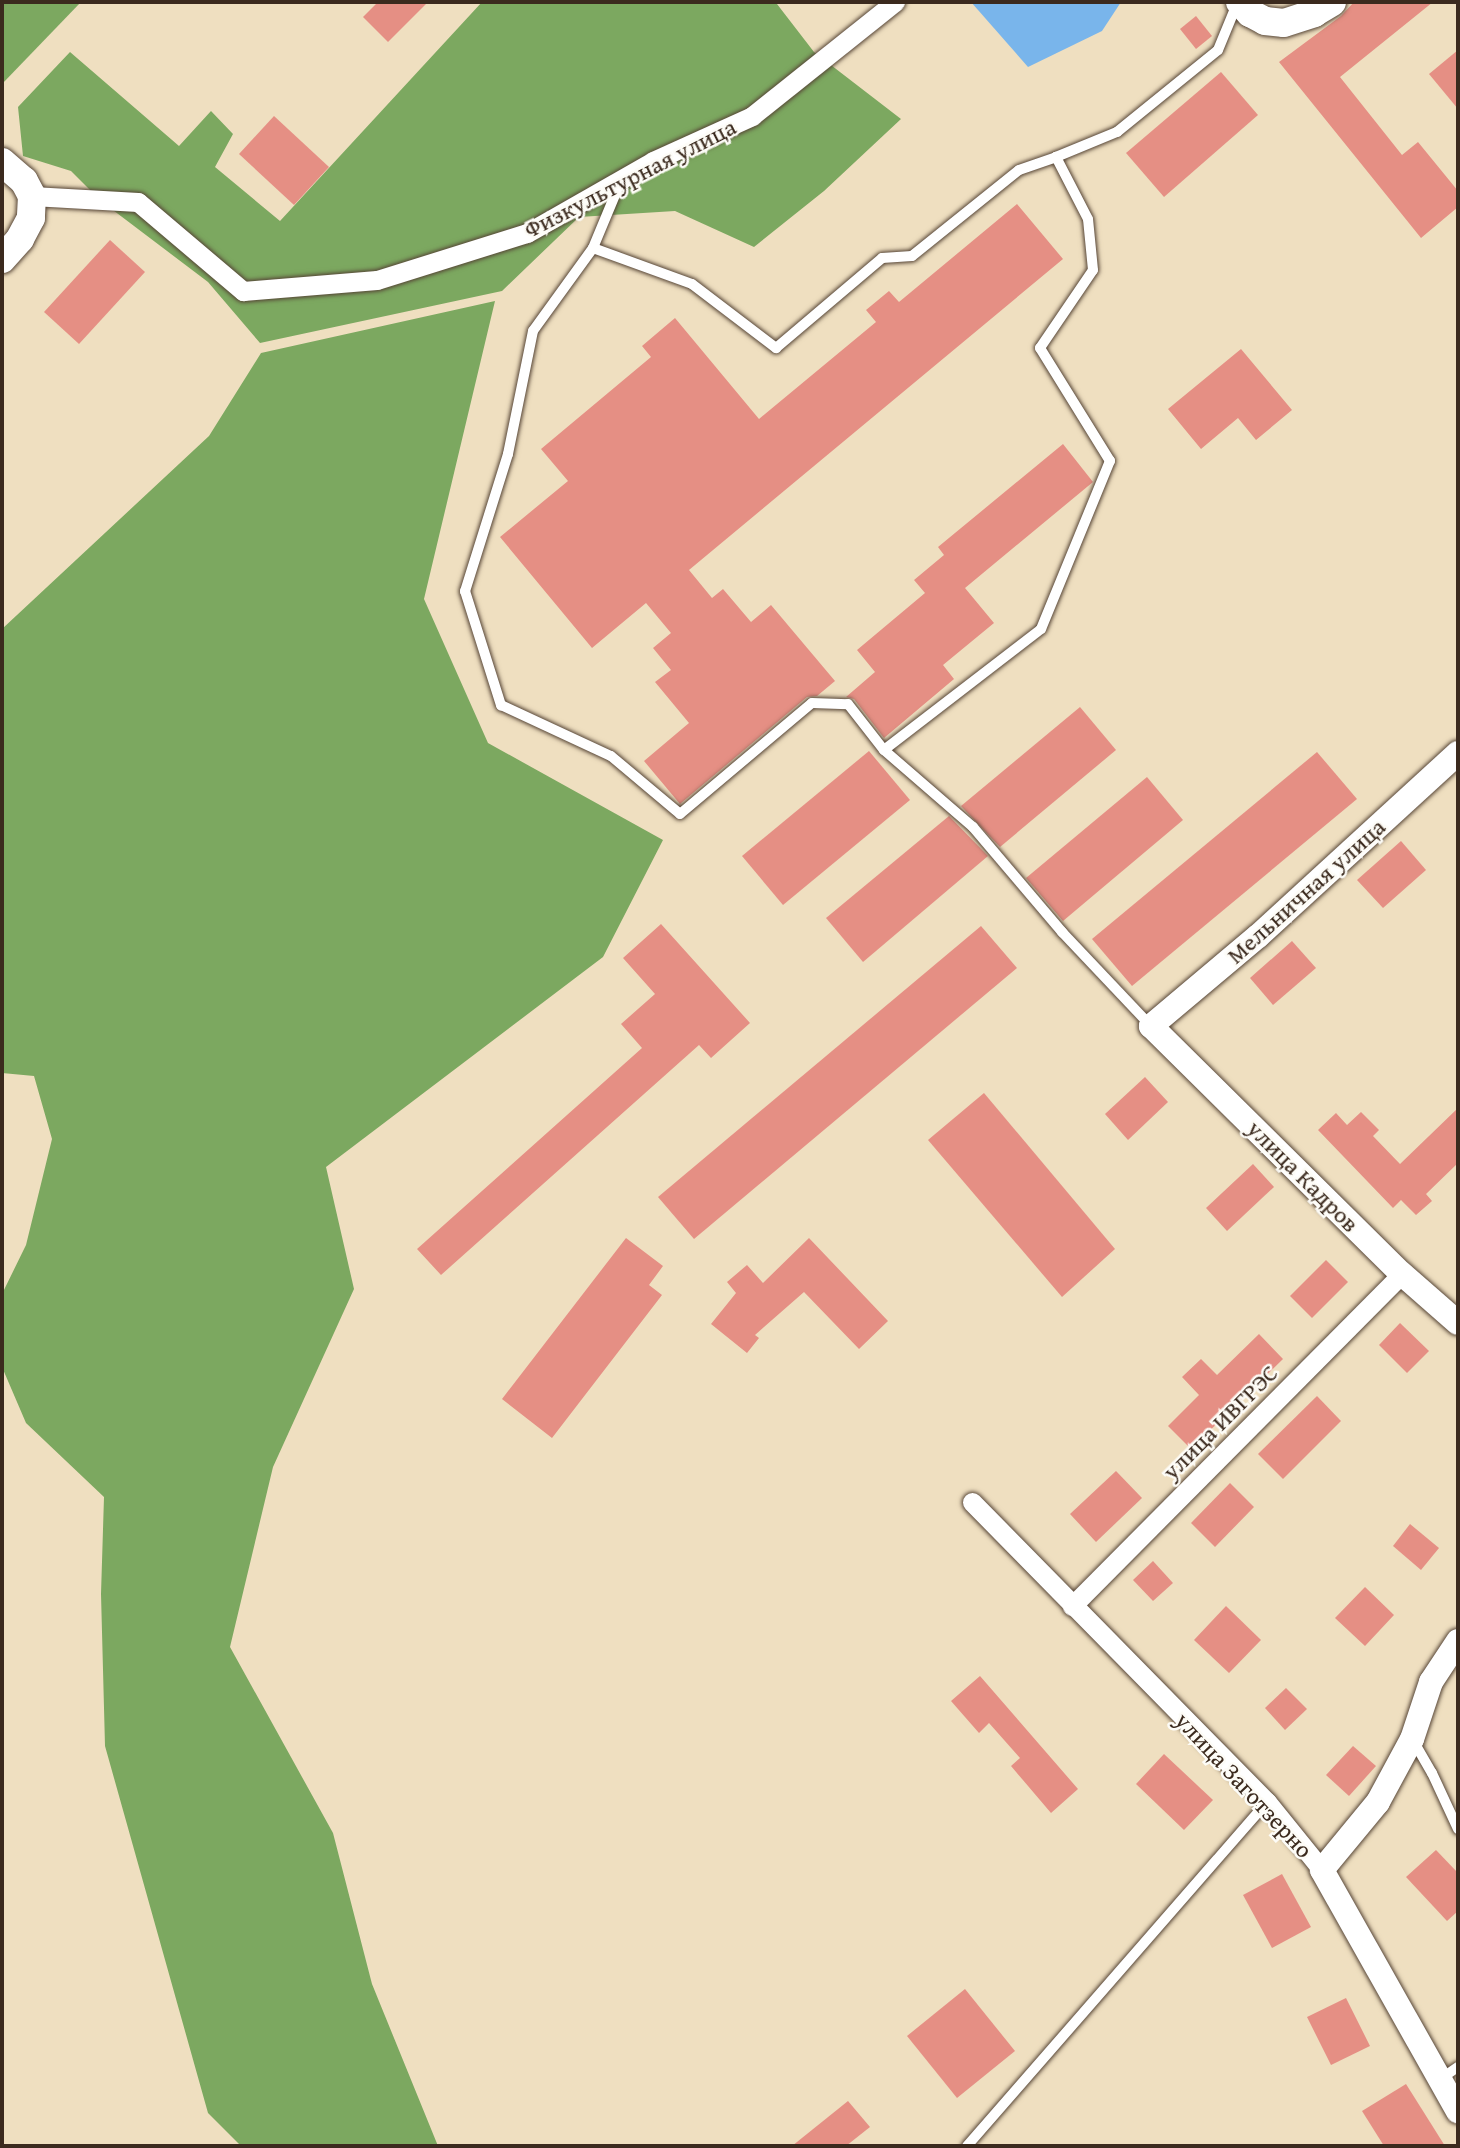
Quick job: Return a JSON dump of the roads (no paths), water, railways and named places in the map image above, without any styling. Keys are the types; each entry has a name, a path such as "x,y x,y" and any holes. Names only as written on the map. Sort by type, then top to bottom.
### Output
{"main road":[{"path":"1239,2 1250,13 1265,21 1284,23 1298,20 1332,2"},
{"path":"2,162 24,181 32,196 31,218 20,239 3,256"}],"street":[{"name":"Физкультурная улица","path":"32,196 138,202 243,291 377,280 527,233 623,176 752,116 895,2"},
{"name":"Мельничная улица","path":"1151,1026 1258,936 1458,753"},
{"name":"улица Кадров","path":"1151,1026 1402,1274 1458,1323"},
{"name":"улица ИВГРЭС","path":"1072,1606 1402,1274"},
{"name":"улица Заготзерно","path":"972,1502 1267,1802 1322,1870 1450,2072 1458,2110"},
{"path":"1322,1870 1378,1802 1412,1739 1431,1682 1458,1641"}],"lane":[{"path":"593,248 692,284 776,348 882,258 912,256 1019,170 1117,132 1218,50 1239,2"},
{"path":"884,750 1041,629 1110,461 1040,348 1093,270 1088,219 1056,157"},
{"path":"623,176 593,248 533,331 508,454 465,591 501,705 611,755 680,814 812,703 848,704 884,750 973,827 1062,932 1151,1026"},
{"path":"1412,1739 1432,1773 1458,1829"},
{"path":"967,2146 1267,1802"}],"water":[{"path":"971,2 1121,2 1102,31 1028,67"}]}
